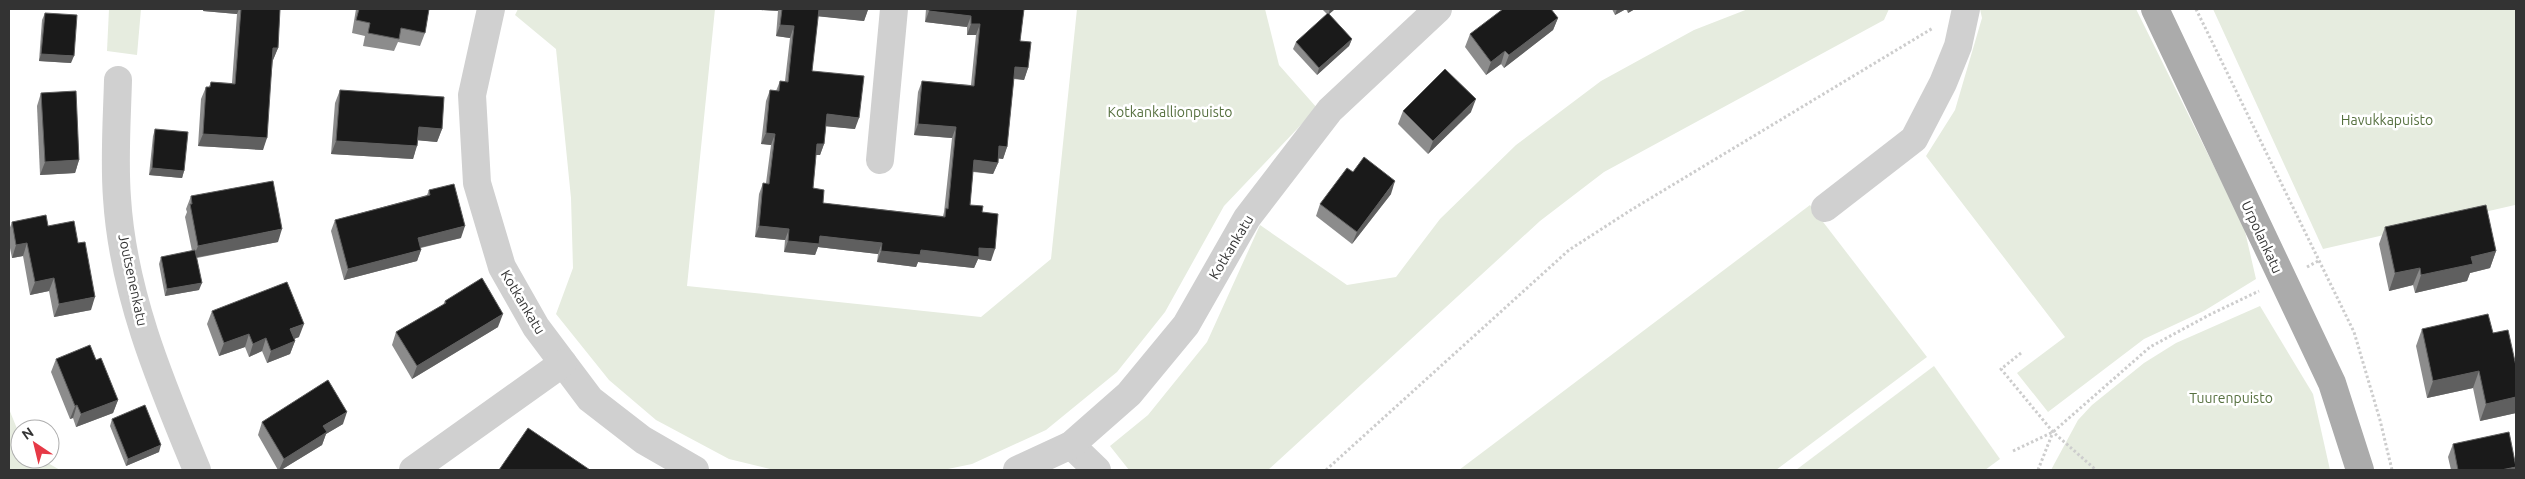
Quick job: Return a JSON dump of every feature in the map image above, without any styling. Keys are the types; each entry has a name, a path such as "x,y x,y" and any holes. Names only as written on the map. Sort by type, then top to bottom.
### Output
{"main road":[{"name":"Urpolankatu","path":"2155,9 2332,383 2360,470"}],"street":[{"name":"Kotkankatu","path":"491,9 472,95 477,183 502,267 536,327 590,399 643,440 696,470"},
{"path":"880,160 894,9"},
{"name":"Kotkankatu","path":"1017,470 1072,445 1129,394 1186,325 1247,218 1330,110 1438,9"},
{"path":"1825,208 1914,139 1954,55 1966,9"},
{"name":"Joutsenenkatu","path":"118,80 117,198 126,259 141,324 158,378 198,470"},
{"path":"413,470 563,363"},
{"path":"1072,445 1096,470"}],"path":[{"path":"2196,9 2354,332 2380,420 2392,470"},
{"path":"1326,470 1569,250 1631,210 1941,23"},
{"path":"2013,451 2053,432 2150,348 2208,315 2320,260"},
{"path":"2021,353 2001,369 2053,432 2096,470"},
{"path":"2038,470 2053,432"}],"green space":[{"path":"109,9 141,9 137,55 107,51"},
{"name":"Kotkankallionpuisto","path":"518,9 715,9 687,286 981,317 1051,259 1077,9 1265,9 1279,65 1317,108 1224,206 1165,312 1117,372 1046,430 972,464 943,470 774,470 729,459 656,420 609,380 556,314 573,268 571,198 556,49 515,15"},
{"path":"1748,9 1889,9 1884,20 1604,172 1540,221 1268,470 1129,470 1110,446 1148,415 1207,342 1260,225 1347,285 1396,277 1440,219 1516,145 1601,81 1694,30"},
{"path":"1980,9 2136,9 2244,227 2256,279 2204,311 2144,339 2048,412 2017,373 2065,337 1926,156 1955,110 1982,18"},
{"name":"Havukkapuisto","path":"2213,9 2516,9 2516,209 2515,205 2323,249"},
{"path":"1810,205 1927,357 1776,470 1459,470"},
{"name":"Tuurenpuisto","path":"2260,306 2313,394 2330,470 2051,470 2078,420 2092,405 2144,363 2176,343"},
{"path":"1934,366 2000,459 1985,470 1796,470"},
{"path":"9,409 13,419 10,419 10,469 60,470 9,470"}],"building":[{"path":"241,9 280,9 278,48 273,48 267,138 203,134 206,87 210,87 211,82 235,84"},
{"path":"359,9 429,9 425,33 401,28 399,39 368,33 370,23 356,20"},
{"path":"782,9 819,9 812,71 864,76 859,118 827,114 824,144 817,144 813,188 824,190 823,203 945,217 946,208 948,209 956,127 918,124 922,81 974,86 980,24 971,24 971,16 929,11 929,9 1024,9 1020,41 1031,42 1028,68 1015,67 1007,147 999,146 998,163 974,160 970,205 983,206 982,212 998,214 995,249 979,248 979,257 921,250 920,255 881,251 882,243 820,236 819,244 788,241 789,229 759,226 763,183 769,184 775,134 766,133 770,90 779,91 780,81 788,82 794,26 780,25"},
{"path":"1503,9 1551,9 1558,18 1509,55 1505,51 1491,62 1470,34"},
{"path":"45,13 77,15 74,56 41,54"},
{"path":"1328,13 1352,39 1319,68 1296,42"},
{"path":"1445,69 1476,99 1433,141 1403,111"},
{"path":"340,90 444,97 442,129 419,127 417,146 336,141"},
{"path":"76,91 79,160 45,162 41,93"},
{"path":"155,129 188,132 184,171 152,168"},
{"path":"1364,157 1395,181 1357,232 1320,204 1347,168 1353,172"},
{"path":"273,181 282,229 198,246 190,204 192,204 191,196"},
{"path":"454,184 465,226 418,238 421,250 348,269 335,220 430,195 429,190"},
{"path":"2486,205 2496,251 2471,257 2473,264 2421,275 2420,268 2395,273 2385,227"},
{"path":"46,215 48,226 74,221 78,243 85,242 95,297 59,304 54,278 35,282 27,243 16,245 12,222"},
{"path":"195,250 202,283 167,289 161,257"},
{"path":"482,278 503,314 417,366 396,332 446,303 445,301"},
{"path":"287,282 304,324 290,329 295,341 271,351 266,338 253,344 249,334 224,343 212,311"},
{"path":"2488,314 2493,333 2508,330 2516,366 2516,397 2486,404 2479,371 2433,381 2422,329"},
{"path":"90,345 96,360 101,358 118,400 81,414 77,405 75,406 56,359"},
{"path":"328,380 347,412 323,426 327,432 284,459 262,422"},
{"path":"145,405 161,445 128,459 112,419"},
{"path":"528,428 590,470 499,470"},
{"path":"2509,432 2516,467 2501,470 2458,470 2453,444"}]}
